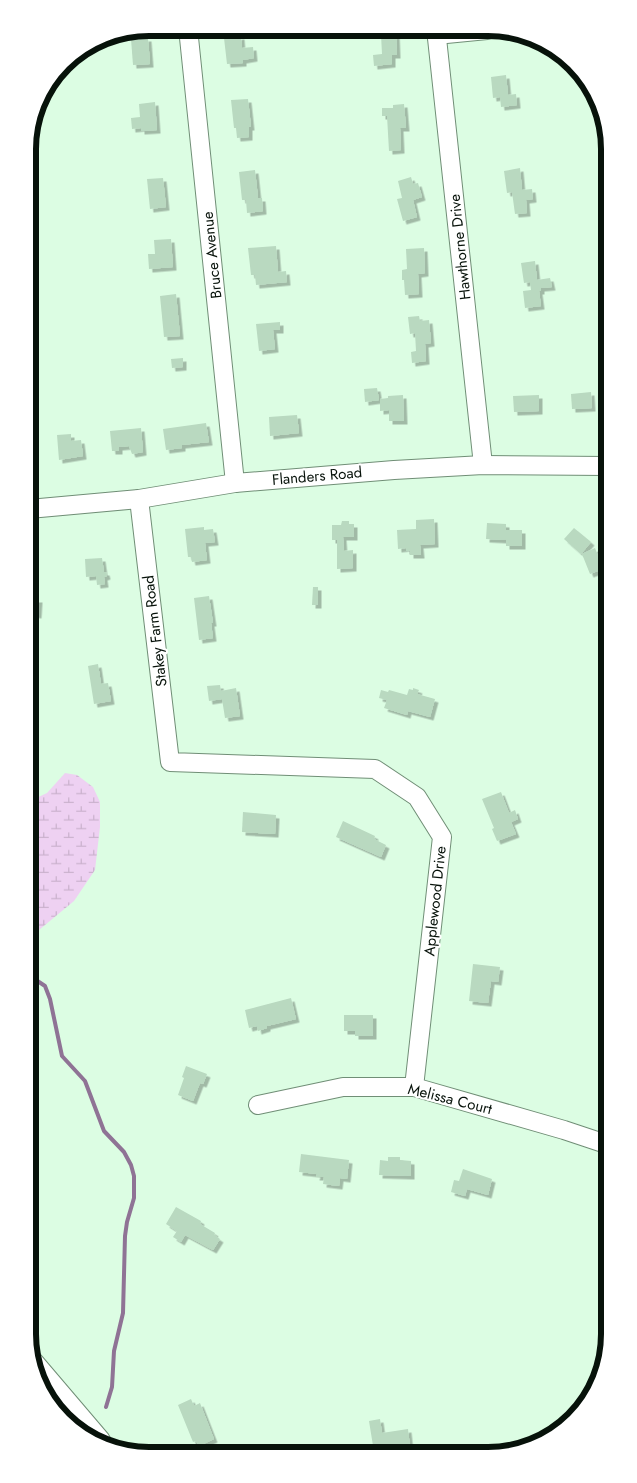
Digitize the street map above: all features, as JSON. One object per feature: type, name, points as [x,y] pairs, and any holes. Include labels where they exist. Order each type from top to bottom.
[{"type":"street","name":"Bruce Avenue","points":[[189,36],[236,483]]},
{"type":"street","name":"Hawthorne Drive","points":[[436,36],[483,465]]},
{"type":"street","name":"Flanders Road","points":[[36,507],[139,499],[236,483],[394,470],[483,465],[601,466]]},
{"type":"street","name":"Stakey Farm Road","points":[[139,499],[170,762]]},
{"type":"street","name":"Applewood Drive","points":[[170,762],[375,769],[417,797],[442,837],[414,1087]]},
{"type":"street","name":"Melissa Court","points":[[258,1105],[343,1087],[414,1087],[601,1142]]},
{"type":"street","points":[[43,1372],[95,1433]]},
{"type":"green space","points":[[65,773],[77,775],[93,787],[100,802],[100,827],[95,870],[74,901],[36,934],[36,798],[47,793]]},
{"type":"building","points":[[241,36],[242,48],[253,47],[254,58],[243,60],[243,63],[227,64],[224,38]]},
{"type":"building","points":[[381,36],[396,36],[397,55],[392,55],[392,64],[374,66],[373,55],[382,54]]},
{"type":"building","points":[[148,38],[150,64],[133,65],[131,39]]},
{"type":"building","points":[[506,75],[508,95],[516,94],[517,105],[501,107],[500,97],[493,98],[491,77]]},
{"type":"building","points":[[248,99],[251,127],[249,127],[249,137],[237,138],[231,100]]},
{"type":"building","points":[[155,102],[157,130],[141,131],[141,128],[132,129],[131,118],[140,117],[139,104]]},
{"type":"building","points":[[404,104],[406,128],[400,128],[401,150],[389,151],[387,116],[382,116],[382,108],[393,108],[393,105]]},
{"type":"building","points":[[520,168],[522,190],[532,189],[533,199],[526,200],[527,213],[515,214],[512,192],[507,193],[504,171]]},
{"type":"building","points":[[255,170],[258,198],[262,198],[263,211],[247,213],[246,200],[242,200],[239,172]]},
{"type":"building","points":[[411,177],[413,184],[418,183],[422,197],[413,200],[417,217],[403,221],[397,199],[402,198],[398,181]]},
{"type":"building","points":[[163,178],[166,207],[150,209],[147,179]]},
{"type":"building","points":[[171,239],[173,267],[149,269],[148,254],[155,254],[154,240]]},
{"type":"building","points":[[276,246],[278,272],[286,271],[287,282],[256,285],[255,275],[251,275],[248,248]]},
{"type":"building","points":[[424,248],[425,273],[418,274],[419,294],[405,295],[402,270],[407,269],[406,249]]},
{"type":"building","points":[[535,261],[537,280],[550,278],[552,287],[541,288],[541,291],[539,291],[541,306],[525,308],[523,291],[531,290],[530,282],[524,283],[521,263]]},
{"type":"building","points":[[176,294],[180,336],[164,337],[160,296]]},
{"type":"building","points":[[419,316],[420,321],[429,320],[431,343],[425,344],[426,361],[412,363],[411,352],[416,351],[415,333],[410,334],[408,317]]},
{"type":"building","points":[[280,322],[280,330],[273,330],[275,349],[259,351],[256,324]]},
{"type":"building","points":[[183,358],[183,367],[172,368],[171,359]]},
{"type":"building","points":[[377,388],[379,400],[365,402],[364,389]]},
{"type":"building","points":[[591,392],[592,408],[572,409],[571,394]]},
{"type":"building","points":[[403,395],[404,421],[389,421],[389,410],[380,411],[380,399],[388,398],[388,396]]},
{"type":"building","points":[[539,395],[539,411],[514,412],[513,396]]},
{"type":"building","points":[[297,415],[299,433],[270,436],[269,417]]},
{"type":"building","points":[[206,423],[209,442],[182,445],[182,448],[166,450],[163,429]]},
{"type":"building","points":[[141,428],[143,452],[132,454],[129,446],[119,447],[119,451],[112,451],[110,431]]},
{"type":"building","points":[[71,434],[71,441],[81,440],[83,456],[59,460],[57,435]]},
{"type":"building","points":[[434,519],[435,544],[420,545],[421,555],[410,555],[410,551],[406,551],[406,548],[398,549],[397,530],[416,529],[416,520]]},
{"type":"building","points":[[342,521],[349,521],[349,524],[354,524],[354,537],[343,537],[344,551],[353,550],[353,568],[337,569],[337,540],[332,540],[332,525],[341,525]]},
{"type":"building","points":[[487,523],[506,524],[506,530],[522,530],[522,546],[506,546],[506,540],[486,539]]},
{"type":"building","points":[[204,527],[204,530],[213,529],[215,542],[205,543],[207,560],[192,562],[191,557],[188,557],[185,529]]},
{"type":"building","points":[[574,528],[591,542],[581,554],[564,539]]},
{"type":"building","points":[[595,548],[601,564],[601,570],[590,574],[582,554]]},
{"type":"building","points":[[102,558],[104,572],[106,572],[107,576],[104,577],[105,584],[97,585],[96,576],[86,577],[85,559]]},
{"type":"building","points":[[313,587],[318,587],[318,605],[312,605]]},
{"type":"building","points":[[209,596],[213,638],[199,640],[194,598]]},
{"type":"building","points":[[36,599],[39,599],[38,615],[36,615]]},
{"type":"building","points":[[98,664],[101,684],[108,683],[111,701],[94,704],[88,666]]},
{"type":"building","points":[[220,685],[221,691],[236,688],[240,716],[225,718],[222,699],[209,701],[207,686]]},
{"type":"building","points":[[413,688],[419,690],[417,694],[435,699],[430,717],[408,711],[407,715],[384,708],[387,700],[379,698],[381,690],[388,692],[389,690],[407,695],[409,689],[413,690]]},
{"type":"building","points":[[501,792],[509,813],[515,810],[518,819],[511,822],[516,834],[497,841],[492,829],[494,828],[482,799]]},
{"type":"building","points":[[243,812],[276,815],[275,834],[242,832]]},
{"type":"building","points":[[343,821],[375,836],[374,839],[386,845],[381,857],[336,837]]},
{"type":"building","points":[[473,964],[500,967],[498,982],[491,981],[488,1003],[469,1001]]},
{"type":"building","points":[[291,998],[296,1019],[267,1026],[267,1028],[258,1031],[257,1026],[249,1028],[245,1010]]},
{"type":"building","points":[[344,1015],[373,1015],[373,1036],[355,1036],[355,1031],[344,1031]]},
{"type":"building","points":[[186,1066],[207,1074],[203,1084],[200,1083],[193,1101],[178,1095]]},
{"type":"building","points":[[301,1154],[349,1160],[347,1179],[340,1178],[339,1186],[323,1184],[324,1177],[316,1177],[317,1174],[299,1172]]},
{"type":"building","points":[[388,1157],[400,1157],[400,1160],[411,1161],[411,1176],[379,1175],[380,1160],[388,1161]]},
{"type":"building","points":[[463,1169],[492,1179],[488,1195],[467,1189],[465,1196],[451,1192],[454,1180],[459,1181]]},
{"type":"building","points":[[176,1207],[201,1221],[200,1224],[215,1233],[214,1235],[220,1239],[213,1250],[185,1235],[181,1242],[173,1237],[177,1231],[166,1224]]},
{"type":"building","points":[[191,1399],[194,1406],[200,1403],[214,1439],[199,1446],[196,1441],[193,1442],[178,1405]]},
{"type":"building","points":[[380,1419],[382,1433],[408,1429],[410,1447],[373,1447],[369,1421]]},
{"type":"waterway","points":[[36,980],[45,986],[50,999],[62,1056],[85,1081],[104,1131],[124,1152],[134,1176],[134,1198],[125,1236],[123,1313],[114,1351],[112,1387],[106,1407]]}]
